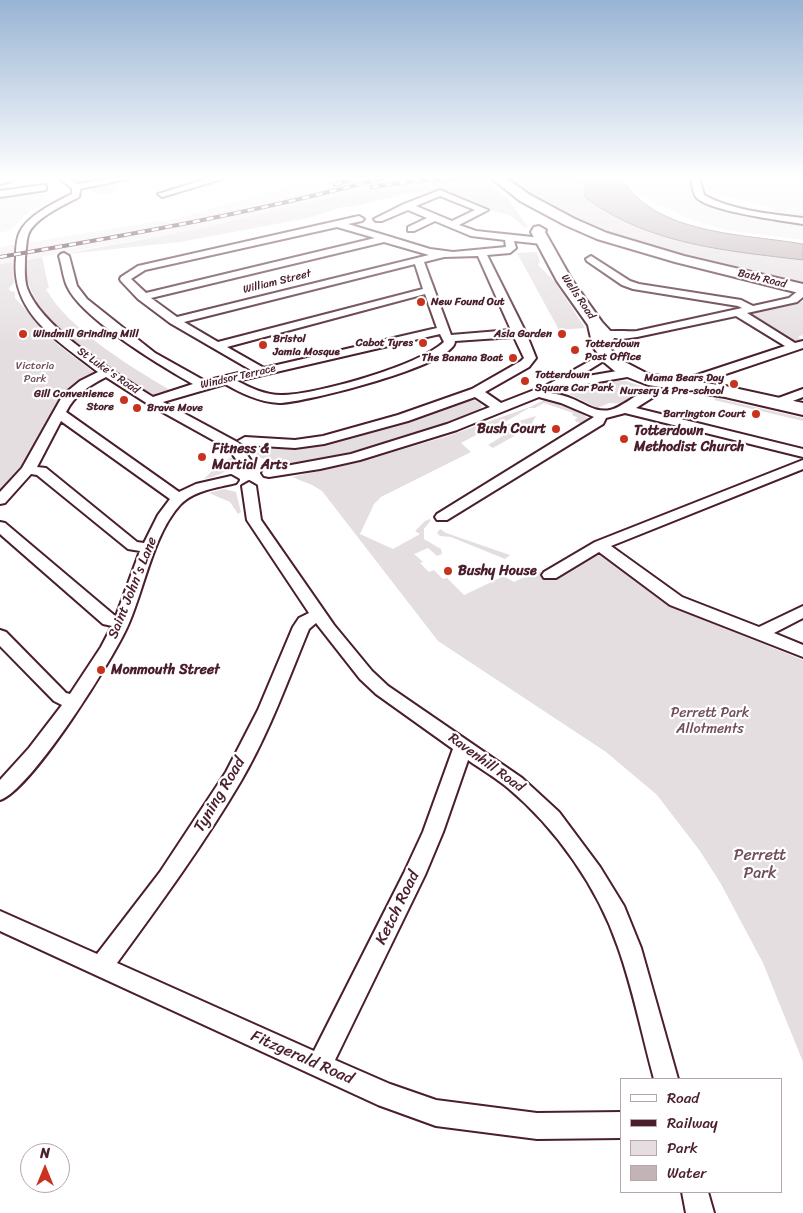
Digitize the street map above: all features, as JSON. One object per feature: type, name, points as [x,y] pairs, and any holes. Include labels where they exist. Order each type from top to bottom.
[{"type":"highway","name":"Wells Road","points":[[543,235],[565,281],[601,329],[596,331],[612,353],[631,369],[653,382],[677,384],[803,409]]},
{"type":"highway","points":[[579,235],[593,237]]},
{"type":"highway","name":"Bath Road","points":[[587,235],[712,272],[803,292]]},
{"type":"highway","name":"Bath Road","points":[[599,235],[680,259],[803,292]]},
{"type":"street","points":[[22,241],[23,235]]},
{"type":"street","points":[[263,372],[174,321],[142,297],[125,279],[142,268],[291,235]]},
{"type":"street","points":[[371,235],[444,254],[510,250],[509,238]]},
{"type":"street","points":[[479,235],[524,238],[528,235]]},
{"type":"street","points":[[142,297],[384,239]]},
{"type":"street","name":"St Luke's Road","points":[[22,241],[19,274],[22,288],[28,301],[44,322],[67,343],[106,373],[152,401],[234,446],[247,465]]},
{"type":"street","points":[[245,440],[295,444],[324,440],[403,418],[476,392],[529,361],[530,355],[481,253]]},
{"type":"street","name":"William Street","points":[[174,321],[444,254]]},
{"type":"street","points":[[64,256],[72,286],[83,301],[151,355],[203,385]]},
{"type":"street","points":[[591,260],[637,287],[741,303],[751,309]]},
{"type":"street","points":[[227,380],[256,394],[270,398],[288,399],[303,397],[390,373],[448,347],[450,343],[445,334],[420,261]]},
{"type":"street","points":[[217,346],[430,290]]},
{"type":"street","points":[[601,329],[622,336],[636,334],[793,300],[803,292]]},
{"type":"street","points":[[738,312],[798,345]]},
{"type":"street","name":"Windsor Terrace","points":[[152,401],[203,385],[445,334],[463,336],[520,333]]},
{"type":"street","points":[[698,379],[798,345]]},
{"type":"street","points":[[270,473],[355,457],[443,430],[538,394],[612,353]]},
{"type":"street","points":[[553,387],[596,377],[606,377],[631,369]]},
{"type":"street","points":[[0,500],[28,470],[68,398],[90,380],[106,373]]},
{"type":"street","points":[[553,387],[564,399]]},
{"type":"street","points":[[476,392],[501,409]]},
{"type":"street","points":[[538,394],[564,399],[594,413],[602,414],[623,409],[651,393]]},
{"type":"street","points":[[777,403],[803,393]]},
{"type":"street","points":[[623,409],[803,453]]},
{"type":"street","points":[[59,413],[179,498]]},
{"type":"street","points":[[442,517],[598,421],[602,414]]},
{"type":"street","points":[[550,575],[600,545],[803,464]]},
{"type":"street","points":[[247,465],[262,466],[270,473],[266,481],[249,486],[240,485],[230,480],[232,471],[247,465]]},
{"type":"street","points":[[28,470],[41,471],[134,546],[149,548]]},
{"type":"street","name":"Saint John's Lane","points":[[2,787],[42,747],[105,654],[121,622],[158,528],[179,498],[202,487],[230,480]]},
{"type":"street","name":"Ravenhill Road","points":[[249,486],[254,520],[318,616],[366,676],[382,690],[514,783],[552,818],[593,873],[616,914],[630,948],[666,1078]]},
{"type":"street","points":[[0,526],[109,620],[121,622]]},
{"type":"street","points":[[600,545],[676,601],[803,651]]},
{"type":"street","points":[[760,634],[803,611]]},
{"type":"street","name":"Tyning Road","points":[[102,966],[183,855],[234,776],[278,683],[301,627],[305,622],[318,616]]},
{"type":"street","points":[[0,636],[60,696],[74,702]]},
{"type":"street","name":"Ketch Road","points":[[320,1064],[414,875],[433,832],[461,752],[466,748]]},
{"type":"street","name":"Fitzgerald Road","points":[[0,921],[268,1043],[320,1064],[387,1096],[436,1113],[537,1126],[620,1125]]},
{"type":"street","points":[[695,1193],[700,1213]]},
{"type":"shaded area","points":[[76,235],[167,235],[0,264],[0,247]]},
{"type":"shaded area","points":[[762,235],[803,235],[803,240]]},
{"type":"green space","points":[[168,235],[219,235],[180,242],[58,255]]},
{"type":"green space","points":[[609,235],[723,235],[803,256],[803,284],[720,265]]},
{"type":"green space","points":[[537,252],[540,261],[538,265],[555,282],[585,328],[559,330],[517,253]]},
{"type":"green space","points":[[42,257],[49,288],[46,289],[69,318],[102,346],[170,390],[158,395],[151,395],[91,356],[52,322],[37,302],[28,282],[26,260]]},
{"type":"green space","name":"Victoria Park","points":[[12,262],[14,283],[9,288],[10,291],[15,292],[15,298],[58,345],[95,373],[75,385],[60,399],[13,480],[0,492],[0,264]]},
{"type":"green space","points":[[803,301],[803,335],[798,337],[802,340],[791,340],[752,316],[753,313]]},
{"type":"green space","points":[[609,380],[626,381],[650,389],[626,404],[609,403],[598,408],[569,394],[578,388]]},
{"type":"green space","points":[[716,398],[803,418],[803,421],[714,400]]},
{"type":"green space","name":"Perrett Park Allotments","points":[[554,399],[583,413],[588,419],[581,424],[574,420],[578,418],[572,415],[573,413],[544,403],[535,408],[529,408],[505,422],[502,421],[461,443],[471,452],[381,497],[374,504],[360,534],[393,549],[420,534],[415,531],[425,521],[430,519],[424,529],[424,539],[441,549],[442,554],[437,556],[428,548],[414,554],[423,562],[420,563],[429,572],[434,570],[443,579],[447,578],[464,595],[504,576],[514,582],[537,571],[557,577],[600,554],[674,608],[803,660],[803,1062],[763,963],[721,884],[700,851],[657,795],[606,752],[438,641],[322,491],[292,477],[359,462],[448,436],[530,407],[544,400]]},
{"type":"green space","points":[[474,400],[481,404],[482,407],[474,413],[382,445],[310,462],[286,465],[286,463],[274,462],[253,453],[243,445],[258,446],[257,450],[267,451],[268,447],[306,447],[329,442],[463,401]]},
{"type":"green space","points":[[536,416],[529,428],[517,429],[516,435],[493,448],[488,445],[504,435],[501,433],[491,435],[505,425]]},
{"type":"green space","points":[[234,457],[227,470],[219,475],[204,479],[223,460]]},
{"type":"green space","points":[[224,489],[236,492],[241,512],[238,514],[230,502],[209,493]]},
{"type":"green space","points":[[440,529],[446,533],[510,555],[505,559],[451,537],[440,536],[437,533]]},
{"type":"water","points":[[660,235],[733,235],[803,244],[803,260],[719,249],[691,244]]},
{"type":"railway","points":[[0,257],[125,235]]},
{"type":"place","name":"New Found Out","points":[[421,302]]},
{"type":"place","name":"Windmill Grinding Mill","points":[[23,334]]},
{"type":"place","name":"Asia Garden","points":[[562,334]]},
{"type":"place","name":"Cabot Tyres","points":[[423,343]]},
{"type":"place","name":"Bristol Jamia Mosque","points":[[263,345]]},
{"type":"place","name":"Totterdown Post Office","points":[[575,350]]},
{"type":"place","name":"The Banana Boat","points":[[513,358]]},
{"type":"place","name":"Totterdown Square Car Park","points":[[525,381]]},
{"type":"place","name":"Mama Bears Day Nursery & Pre-school","points":[[734,384]]},
{"type":"place","name":"Gill Convenience Store","points":[[124,400]]},
{"type":"place","name":"Brave Move","points":[[137,408]]},
{"type":"place","name":"Barrington Court","points":[[756,414]]},
{"type":"place","name":"Bush Court","points":[[556,429]]},
{"type":"place","name":"Totterdown Methodist Church","points":[[624,439]]},
{"type":"place","name":"Fitness & Martial Arts","points":[[202,457]]},
{"type":"place","name":"Bushy House","points":[[448,571]]},
{"type":"place","name":"Monmouth Street","points":[[101,670]]},
{"type":"park label","name":"Perrett Park","points":[[760,865]]}]
